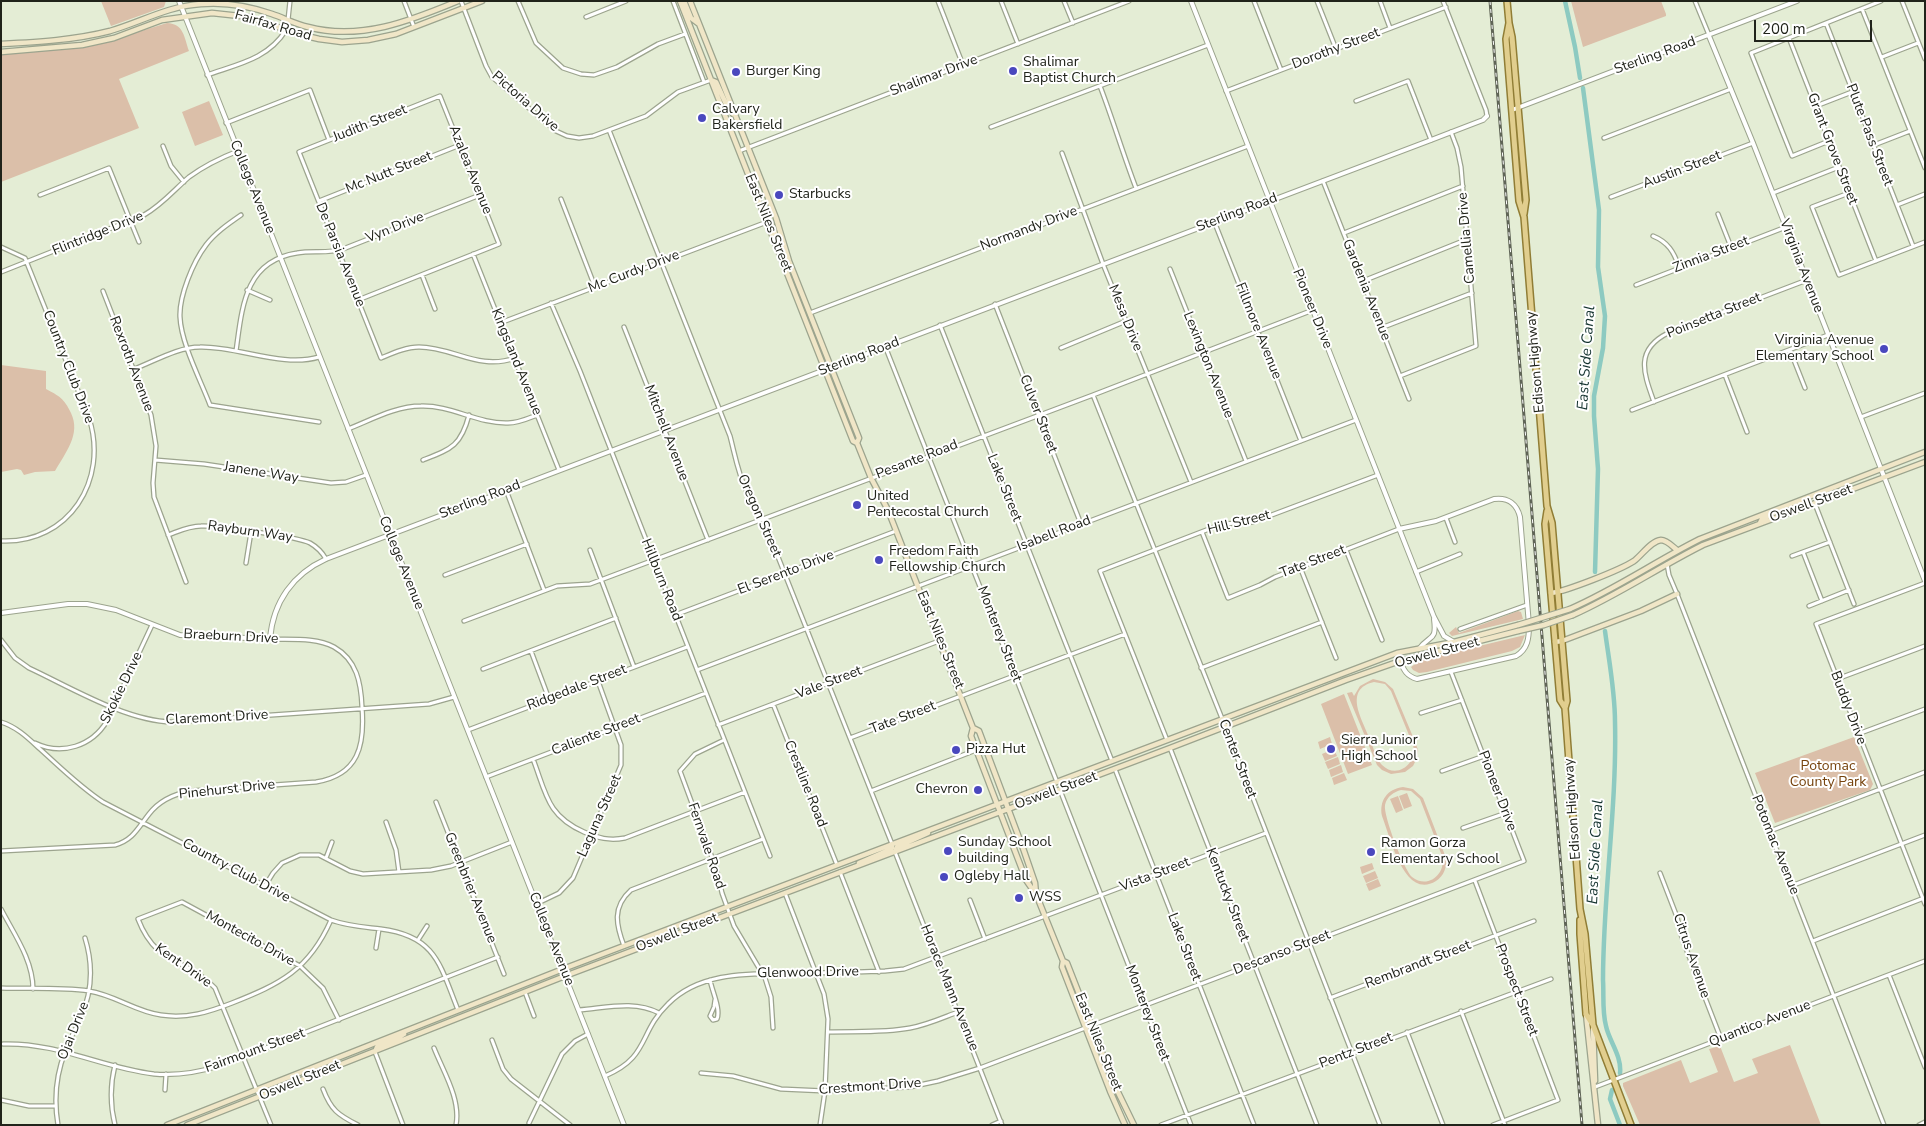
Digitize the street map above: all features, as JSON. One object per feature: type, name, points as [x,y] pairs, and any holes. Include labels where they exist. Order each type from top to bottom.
[{"type":"main road","name":"Fairfax Road","points":[[1,44],[62,40],[93,35],[181,7],[212,4],[235,5],[261,10],[288,21],[320,30],[347,32],[378,29],[411,20],[460,1]]},
{"type":"main road","name":"Fairfax Road","points":[[1,52],[82,45],[114,38],[162,20],[212,13],[235,14],[319,39],[354,41],[382,38],[482,1]]},
{"type":"main road","name":"East Niles Street","points":[[680,1],[852,441],[857,443]]},
{"type":"main road","points":[[684,1],[691,18],[699,24]]},
{"type":"main road","name":"East Niles Street","points":[[690,1],[776,218],[788,257],[859,438],[857,443],[896,531],[962,696],[974,728],[972,736],[1026,880],[1036,894],[1045,916],[1062,961],[1062,967],[1125,1125]]},
{"type":"main road","name":"Edison Highway","points":[[1507,1],[1508,24],[1506,39],[1520,201],[1524,217],[1548,506],[1552,523],[1558,592],[1567,700],[1565,708],[1586,1014],[1598,1125]]},
{"type":"main road","name":"Edison Highway","points":[[1508,24],[1512,37],[1526,200],[1524,217]]},
{"type":"main road","points":[[711,80],[716,82],[726,106],[737,119]]},
{"type":"main road","points":[[767,222],[771,223],[782,250],[788,257]]},
{"type":"main road","points":[[790,281],[802,306],[806,312],[810,313]]},
{"type":"main road","name":"Oswell Street","points":[[167,1125],[563,969],[1397,653],[1454,642],[1570,609],[1603,594],[1677,550],[1708,536],[1925,452]]},
{"type":"main road","name":"Oswell Street","points":[[187,1125],[565,976],[1400,661],[1544,625],[1573,615],[1606,600],[1703,545],[1925,462]]},
{"type":"main road","points":[[1760,524],[1762,519],[1793,502]]},
{"type":"main road","name":"Edison Highway","points":[[1548,506],[1545,524],[1550,592],[1560,700],[1565,708]]},
{"type":"main road","points":[[1550,592],[1558,592],[1625,566],[1660,540],[1665,541],[1677,550]]},
{"type":"main road","points":[[1555,642],[1641,611],[1677,594]]},
{"type":"main road","name":"East Niles Street","points":[[974,728],[979,731],[1034,878],[1036,894]]},
{"type":"main road","points":[[895,852],[897,847],[922,837],[934,829]]},
{"type":"main road","points":[[854,867],[862,861],[889,850],[892,848],[892,844]]},
{"type":"main road","name":"Edison Highway","points":[[1580,909],[1585,934],[1593,1025],[1596,1072],[1595,1088]]},
{"type":"main road","name":"East Niles Street","points":[[1062,961],[1067,963],[1121,1099],[1134,1125]]},
{"type":"main road","points":[[419,1034],[457,1015],[458,1010]]},
{"type":"main road","points":[[1586,1014],[1593,1025],[1631,1125]]},
{"type":"main road","points":[[375,1052],[377,1047],[398,1038],[409,1030]]},
{"type":"street","name":"College Avenue","points":[[178,1],[624,1125]]},
{"type":"street","points":[[288,21],[290,1]]},
{"type":"street","points":[[404,1],[414,27]]},
{"type":"street","name":"Pictoria Drive","points":[[460,1],[492,77],[551,128],[567,136],[579,138],[593,136],[646,116],[672,95],[711,80]]},
{"type":"street","points":[[518,1],[533,39],[541,49],[564,68],[581,74],[600,73],[617,67],[658,44],[685,34]]},
{"type":"street","points":[[586,17],[626,1]]},
{"type":"street","points":[[672,1],[704,82]]},
{"type":"street","points":[[938,1],[963,65]]},
{"type":"street","points":[[1001,1],[1018,44]]},
{"type":"street","points":[[1064,1],[1073,23]]},
{"type":"street","name":"Shalimar Drive","points":[[739,151],[1129,1]]},
{"type":"street","name":"Pioneer Drive","points":[[1191,1],[1434,617],[1444,636],[1454,642]]},
{"type":"street","points":[[1254,1],[1281,70]]},
{"type":"street","points":[[1317,1],[1336,49]]},
{"type":"street","points":[[1380,1],[1390,28]]},
{"type":"street","points":[[1444,1],[1487,116]]},
{"type":"street","points":[[1695,1],[1709,36]]},
{"type":"street","name":"Sterling Road","points":[[1512,110],[1797,1]]},
{"type":"street","points":[[1829,141],[1792,156],[1751,53],[1881,1]]},
{"type":"street","points":[[1902,1],[1925,59]]},
{"type":"street","name":"Dorothy Street","points":[[1226,91],[1446,7]]},
{"type":"street","points":[[1862,9],[1925,168]]},
{"type":"street","name":"Plute Pass Street","points":[[1826,23],[1913,246]]},
{"type":"street","points":[[208,75],[268,51],[278,42],[286,30]]},
{"type":"street","name":"Virginia Avenue","points":[[1709,36],[1773,193],[1925,582]]},
{"type":"street","name":"Grant Grove Street","points":[[1789,38],[1876,261]]},
{"type":"street","points":[[1881,57],[1918,43]]},
{"type":"street","points":[[991,127],[1208,45]]},
{"type":"street","points":[[1356,101],[1408,81],[1431,140]]},
{"type":"street","points":[[1100,86],[1117,130],[1120,148],[1136,188]]},
{"type":"street","points":[[1604,138],[1731,89]]},
{"type":"street","points":[[226,123],[310,90],[329,140]]},
{"type":"street","points":[[1816,106],[1852,92]]},
{"type":"street","name":"Judith Street","points":[[299,152],[440,96]]},
{"type":"street","name":"Azalea Avenue","points":[[440,96],[499,244],[473,254]]},
{"type":"street","name":"Sterling Road","points":[[270,639],[275,612],[287,589],[301,574],[326,559],[1431,140],[1483,120],[1487,116]]},
{"type":"street","name":"Oregon Street","points":[[609,130],[720,409],[747,492],[763,519],[892,844]]},
{"type":"street","points":[[1874,145],[1910,131]]},
{"type":"street","name":"Camellia Drive","points":[[1400,376],[1476,346],[1460,157],[1451,132]]},
{"type":"street","name":"Austin Street","points":[[1610,197],[1753,143]]},
{"type":"street","name":"Mc Nutt Street","points":[[319,201],[460,145]]},
{"type":"street","points":[[163,146],[171,166],[184,182]]},
{"type":"street","name":"Normandy Drive","points":[[810,313],[1248,146]]},
{"type":"street","name":"Flintridge Drive","points":[[1,272],[130,221],[160,206],[184,182],[209,164],[238,151]]},
{"type":"street","name":"De Parsia Avenue","points":[[299,152],[382,358],[408,348],[420,347],[487,363],[500,363],[514,358]]},
{"type":"street","name":"Mesa Drive","points":[[1062,153],[1103,264],[1191,482]]},
{"type":"street","points":[[1773,193],[1839,167]]},
{"type":"street","points":[[40,195],[109,168],[139,242]]},
{"type":"street","name":"Gardenia Avenue","points":[[1323,181],[1409,399]]},
{"type":"street","points":[[1344,233],[1463,186]]},
{"type":"street","points":[[1850,192],[1812,207],[1839,275],[1925,242]]},
{"type":"street","points":[[1897,204],[1925,194]]},
{"type":"street","name":"Vyn Drive","points":[[280,258],[299,252],[322,253],[338,251],[480,195]]},
{"type":"street","points":[[561,199],[595,287]]},
{"type":"street","points":[[1718,214],[1731,248]]},
{"type":"street","points":[[241,215],[222,228],[206,245],[193,268],[183,295],[180,317],[184,338],[210,405],[319,422]]},
{"type":"street","name":"Fillmore Avenue","points":[[1214,221],[1301,440]]},
{"type":"street","name":"Mc Curdy Drive","points":[[500,323],[767,222]]},
{"type":"street","name":"Zinnia Street","points":[[1636,285],[1786,227]]},
{"type":"street","points":[[1652,236],[1668,245],[1679,267]]},
{"type":"street","points":[[1363,281],[1468,239]]},
{"type":"street","points":[[1,247],[25,258],[27,263]]},
{"type":"street","points":[[358,300],[473,254]]},
{"type":"street","name":"Kingsland Avenue","points":[[473,254],[559,470]]},
{"type":"street","points":[[236,351],[243,302],[247,290],[260,272],[280,258]]},
{"type":"street","name":"Country Club Drive","points":[[1,542],[32,538],[49,530],[65,519],[78,504],[88,488],[95,455],[94,436],[89,418],[27,263]]},
{"type":"street","name":"Lexington Avenue","points":[[1170,269],[1246,461]]},
{"type":"street","points":[[422,275],[435,308]]},
{"type":"street","name":"Poinsetta Street","points":[[1654,402],[1643,367],[1647,353],[1658,340],[1668,333],[1807,280]]},
{"type":"street","points":[[247,290],[270,300]]},
{"type":"street","name":"Rexroth Avenue","points":[[103,291],[151,415],[155,439],[154,497],[186,582]]},
{"type":"street","points":[[1381,328],[1472,292]]},
{"type":"street","name":"Hillburn Road","points":[[551,303],[580,372],[770,856]]},
{"type":"street","name":"Culver Street","points":[[995,304],[1081,524]]},
{"type":"street","name":"Pesante Road","points":[[464,621],[562,584],[584,585],[601,580],[1313,310]]},
{"type":"street","points":[[1061,348],[1126,321]]},
{"type":"street","name":"Lake Street","points":[[940,325],[1112,761]]},
{"type":"street","name":"Mitchell Avenue","points":[[624,327],[708,540]]},
{"type":"street","points":[[1632,410],[1828,335]]},
{"type":"street","name":"Monterey Street","points":[[886,346],[1057,782]]},
{"type":"street","points":[[134,369],[188,348],[207,347],[297,360],[319,357]]},
{"type":"street","points":[[1790,350],[1804,388]]},
{"type":"street","points":[[1725,375],[1747,432]]},
{"type":"street","points":[[1861,417],[1925,393]]},
{"type":"street","name":"Center Street","points":[[1093,395],[1225,726],[1380,1125]]},
{"type":"street","points":[[348,430],[396,410],[413,406],[437,408],[508,424],[537,415]]},
{"type":"street","points":[[423,460],[455,445],[462,436],[469,415]]},
{"type":"street","name":"Isabell Road","points":[[697,670],[1356,420]]},
{"type":"street","name":"Janene Way","points":[[155,460],[204,464],[331,483],[346,482],[366,475]]},
{"type":"street","name":"Hill Street","points":[[1125,634],[1100,571],[1227,523],[1253,522],[1378,474]]},
{"type":"street","points":[[506,490],[544,590]]},
{"type":"street","points":[[1399,529],[1427,524],[1499,499],[1512,503],[1518,510],[1520,518],[1529,625],[1528,643],[1521,653],[1418,679],[1410,677],[1400,661]]},
{"type":"street","points":[[1815,504],[1854,604]]},
{"type":"street","points":[[1446,518],[1455,542]]},
{"type":"street","name":"Rayburn Way","points":[[168,535],[186,528],[202,526],[304,540],[315,546],[326,559]]},
{"type":"street","name":"Tate Street","points":[[1202,532],[1228,598],[1300,567],[1399,529]]},
{"type":"street","name":"El Serento Drive","points":[[675,615],[896,531]]},
{"type":"street","points":[[246,563],[251,532]]},
{"type":"street","points":[[1792,556],[1830,542]]},
{"type":"street","points":[[445,575],[527,544]]},
{"type":"street","points":[[590,550],[634,667]]},
{"type":"street","points":[[1346,550],[1382,640]]},
{"type":"street","points":[[1802,552],[1822,601]]},
{"type":"street","points":[[1416,572],[1460,554]]},
{"type":"street","name":"Potomac Avenue","points":[[1667,564],[1669,576],[1884,1125]]},
{"type":"street","points":[[1300,567],[1336,658]]},
{"type":"street","name":"Buddy Drive","points":[[1925,582],[1816,624],[1925,904]]},
{"type":"street","points":[[1808,606],[1849,590]]},
{"type":"street","name":"Braeburn Drive","points":[[1,613],[68,604],[87,604],[116,610],[171,632],[189,636],[320,642],[340,651],[350,662],[357,674],[361,688],[362,709]]},
{"type":"street","name":"Oswell Street","points":[[1460,629],[1528,605]]},
{"type":"street","points":[[1418,649],[1423,643],[1434,636],[1434,617]]},
{"type":"street","points":[[483,669],[616,618]]},
{"type":"street","points":[[1201,668],[1322,622]]},
{"type":"street","name":"Skokie Drive","points":[[27,738],[39,745],[53,748],[74,747],[88,741],[99,732],[114,708],[152,625]]},
{"type":"street","points":[[1125,634],[1167,740]]},
{"type":"street","name":"Tate Street","points":[[850,738],[1125,634]]},
{"type":"street","name":"Claremont Drive","points":[[1,640],[15,658],[30,668],[114,708],[142,719],[166,722],[434,704],[454,697]]},
{"type":"street","name":"Vale Street","points":[[718,725],[940,641]]},
{"type":"street","points":[[1837,679],[1925,646]]},
{"type":"street","name":"Ridgedale Street","points":[[468,730],[688,647]]},
{"type":"street","points":[[531,651],[549,699]]},
{"type":"street","name":"Pioneer Drive","points":[[1451,672],[1524,861],[1474,881]]},
{"type":"street","name":"Laguna Street","points":[[536,904],[559,893],[569,884],[592,836],[621,765],[621,745],[598,681]]},
{"type":"street","name":"Caliente Street","points":[[486,777],[706,693]]},
{"type":"street","points":[[1421,714],[1462,700]]},
{"type":"street","name":"Crestline Road","points":[[773,704],[837,865]]},
{"type":"street","name":"Pinehurst Drive","points":[[1,851],[115,845],[132,838],[149,814],[160,803],[182,792],[316,782],[336,776],[352,762],[360,749],[364,729],[362,709]]},
{"type":"street","points":[[1858,734],[1925,709]]},
{"type":"street","name":"Country Club Drive","points":[[1,722],[13,727],[27,738],[95,797],[265,886],[331,920],[348,925],[403,933],[418,940],[437,959],[458,1010]]},
{"type":"street","name":"Fernvale Road","points":[[724,740],[694,754],[680,771],[712,858],[727,907],[738,932],[763,974],[771,997],[774,1028]]},
{"type":"street","name":"Kentucky Street","points":[[1170,748],[1317,1125]]},
{"type":"street","points":[[871,791],[977,750]]},
{"type":"street","points":[[1442,771],[1484,756]]},
{"type":"street","points":[[533,759],[554,811],[564,822],[592,836],[606,839],[625,838],[745,792]]},
{"type":"street","name":"Lake Street","points":[[1115,769],[1254,1125]]},
{"type":"street","points":[[1770,831],[1925,772]]},
{"type":"street","name":"Monterey Street","points":[[1060,790],[1191,1125]]},
{"type":"street","name":"Greenbrier Avenue","points":[[436,802],[504,974]]},
{"type":"street","points":[[1463,828],[1506,813]]},
{"type":"street","points":[[386,822],[396,850],[399,872]]},
{"type":"street","name":"Vista Street","points":[[1045,916],[1266,833]]},
{"type":"street","points":[[1791,886],[1925,835]]},
{"type":"street","points":[[624,946],[617,929],[616,916],[620,904],[627,894],[639,886],[763,839]]},
{"type":"street","points":[[326,858],[332,842]]},
{"type":"street","points":[[265,886],[277,868],[287,860],[307,854],[326,858],[356,873],[399,872],[440,869],[512,842]]},
{"type":"street","name":"Horace Mann Avenue","points":[[895,852],[1002,1123]]},
{"type":"street","points":[[840,872],[879,972]]},
{"type":"street","name":"Citrus Avenue","points":[[1660,873],[1677,916],[1683,940],[1721,1039]]},
{"type":"street","name":"Prospect Street","points":[[1474,881],[1558,1100],[1505,1123]]},
{"type":"street","name":"Descanso Street","points":[[1091,1025],[1474,881]]},
{"type":"street","points":[[785,893],[826,1001],[828,1032],[825,1091],[820,1125]]},
{"type":"street","points":[[1813,941],[1924,899]]},
{"type":"street","points":[[970,900],[985,938]]},
{"type":"street","name":"Montecito Drive","points":[[138,919],[182,902],[300,966],[323,988],[339,1020]]},
{"type":"street","points":[[1,909],[30,964],[33,976],[33,989]]},
{"type":"street","name":"Glenwood Drive","points":[[605,1076],[623,1068],[635,1057],[659,1014],[669,1002],[684,991],[710,980],[728,976],[763,974],[879,972],[904,969],[1045,916]]},
{"type":"street","name":"Kent Drive","points":[[138,919],[145,935],[154,947],[167,957],[210,982],[219,994],[271,1125]]},
{"type":"street","points":[[1,988],[89,991],[115,998],[142,1011],[161,1015],[190,1016],[224,1006],[274,985],[300,966],[315,949],[331,920]]},
{"type":"street","name":"Rembrandt Street","points":[[1330,998],[1534,921]]},
{"type":"street","points":[[418,940],[427,926]]},
{"type":"street","points":[[376,948],[378,929]]},
{"type":"street","name":"Ojai Drive","points":[[58,1125],[56,1106],[58,1077],[65,1051],[81,1017],[89,991],[90,963],[85,938]]},
{"type":"street","name":"Fairmount Street","points":[[3,1044],[38,1045],[144,1072],[185,1074],[209,1070],[498,957]]},
{"type":"street","name":"Quantico Avenue","points":[[1595,1088],[1925,961]]},
{"type":"street","points":[[1889,975],[1925,1067]]},
{"type":"street","name":"Pentz Street","points":[[1161,1125],[1551,979]]},
{"type":"street","points":[[710,980],[718,1016],[717,1020],[713,1020],[710,1016],[714,1007],[714,1000]]},
{"type":"street","points":[[525,992],[534,1016]]},
{"type":"street","points":[[579,1010],[632,1005],[645,1007],[659,1014]]},
{"type":"street","points":[[828,1032],[910,1028],[958,1012]]},
{"type":"street","points":[[1461,1012],[1505,1123],[1493,1125]]},
{"type":"street","name":"Crestmont Drive","points":[[701,1074],[733,1076],[782,1089],[825,1091],[910,1087],[938,1082],[980,1068],[1091,1025]]},
{"type":"street","points":[[1406,1032],[1442,1125]]},
{"type":"street","points":[[529,1123],[562,1054],[575,1041],[588,1034]]},
{"type":"street","points":[[492,1040],[507,1074],[570,1125]]},
{"type":"street","points":[[434,1048],[456,1102],[456,1125]]},
{"type":"street","points":[[375,1052],[403,1125]]},
{"type":"street","points":[[115,1065],[111,1095],[115,1125]]},
{"type":"street","points":[[165,1090],[166,1074]]},
{"type":"street","points":[[323,1089],[335,1112],[358,1125]]},
{"type":"street","points":[[1,1100],[29,1106],[56,1106]]},
{"type":"street","points":[[1919,1125],[1925,1122]]},
{"type":"street","points":[[992,1125],[1002,1123]]},
{"type":"green space","points":[[101,1],[166,1],[164,7],[111,26]]},
{"type":"green space","points":[[1571,1],[1661,1],[1666,16],[1583,47]]},
{"type":"green space","points":[[167,23],[173,24],[180,29],[189,51],[119,79],[139,128],[1,182],[1,55],[96,45]]},
{"type":"green space","points":[[209,101],[223,135],[195,146],[182,112]]},
{"type":"green space","points":[[1,365],[46,371],[46,389],[61,398],[71,413],[74,421],[73,436],[68,450],[55,471],[35,472],[24,475],[21,470],[17,469],[1,472]]},
{"type":"green space","points":[[1518,611],[1521,612],[1523,619],[1452,636],[1449,633],[1456,627],[1459,633]]},
{"type":"green space","points":[[1525,635],[1520,647],[1512,651],[1427,672],[1419,673],[1411,667],[1421,660]]},
{"type":"green space","points":[[1373,679],[1385,682],[1393,689],[1418,750],[1413,766],[1405,772],[1391,774],[1382,770],[1377,765],[1347,693],[1352,692],[1354,696],[1360,686]],"holes":[[[1374,682],[1385,684],[1391,691],[1413,745],[1414,752],[1405,767],[1394,771],[1382,765],[1376,756],[1357,705],[1359,691],[1365,686]]]},
{"type":"green space","points":[[1344,694],[1372,765],[1348,774],[1321,704]]},
{"type":"green space","points":[[1330,737],[1332,744],[1320,749],[1318,742]]},
{"type":"green space","name":"Potomac County Park","points":[[1854,737],[1873,784],[1870,790],[1775,823],[1755,773]]},
{"type":"green space","points":[[1334,749],[1337,756],[1325,761],[1322,754]]},
{"type":"green space","points":[[1338,757],[1340,764],[1328,769],[1325,762]]},
{"type":"green space","points":[[1341,765],[1343,772],[1331,777],[1329,770]]},
{"type":"green space","points":[[1344,773],[1347,780],[1334,785],[1332,778]]},
{"type":"green space","points":[[1397,788],[1413,789],[1423,798],[1446,858],[1446,865],[1441,877],[1425,885],[1415,882],[1400,864],[1382,816],[1381,811],[1385,797]],"holes":[[[1401,790],[1411,791],[1420,799],[1442,856],[1442,868],[1439,874],[1430,881],[1418,881],[1408,872],[1395,842],[1385,811],[1387,799],[1391,795]]]},
{"type":"green space","points":[[1407,793],[1412,806],[1404,809],[1399,796]]},
{"type":"green space","points":[[1398,796],[1403,810],[1396,813],[1390,799]]},
{"type":"green space","points":[[1372,863],[1374,869],[1362,874],[1360,867]]},
{"type":"green space","points":[[1375,871],[1378,878],[1366,883],[1363,876]]},
{"type":"green space","points":[[1378,879],[1381,886],[1369,891],[1366,884]]},
{"type":"green space","points":[[1790,1045],[1821,1125],[1640,1125],[1623,1086],[1623,1083],[1681,1060],[1690,1083],[1718,1072],[1709,1049],[1720,1046],[1734,1082],[1758,1073],[1752,1059]]},
{"type":"waterway","name":"East Side Canal","points":[[1565,1],[1580,78]]},
{"type":"waterway","name":"East Side Canal","points":[[1583,88],[1599,210],[1598,267],[1605,316],[1603,348],[1594,396],[1598,469],[1595,572]]},
{"type":"waterway","name":"East Side Canal","points":[[1605,631],[1614,699],[1615,754],[1603,980],[1605,1020],[1619,1061],[1620,1073]]},
{"type":"waterway","name":"East Side Canal","points":[[1612,1090],[1610,1099],[1620,1125]]},
{"type":"railway","points":[[1490,1],[1582,1125]]},
{"type":"place","name":"Shalimar Baptist Church","points":[[1013,71]]},
{"type":"place","name":"Burger King","points":[[736,72]]},
{"type":"place","name":"Calvary Bakersfield","points":[[702,118]]},
{"type":"place","name":"Starbucks","points":[[779,195]]},
{"type":"place","name":"Virginia Avenue Elementary School","points":[[1884,349]]},
{"type":"place","name":"United Pentecostal Church","points":[[857,505]]},
{"type":"place","name":"Freedom Faith Fellowship Church","points":[[879,560]]},
{"type":"place","name":"Sierra Junior High School","points":[[1331,749]]},
{"type":"place","name":"Pizza Hut","points":[[956,750]]},
{"type":"place","name":"Chevron","points":[[978,790]]},
{"type":"place","name":"Sunday School building","points":[[948,851]]},
{"type":"place","name":"Ramon Gorza Elementary School","points":[[1371,852]]},
{"type":"place","name":"Ogleby Hall","points":[[944,877]]},
{"type":"place","name":"WSS","points":[[1019,898]]}]
